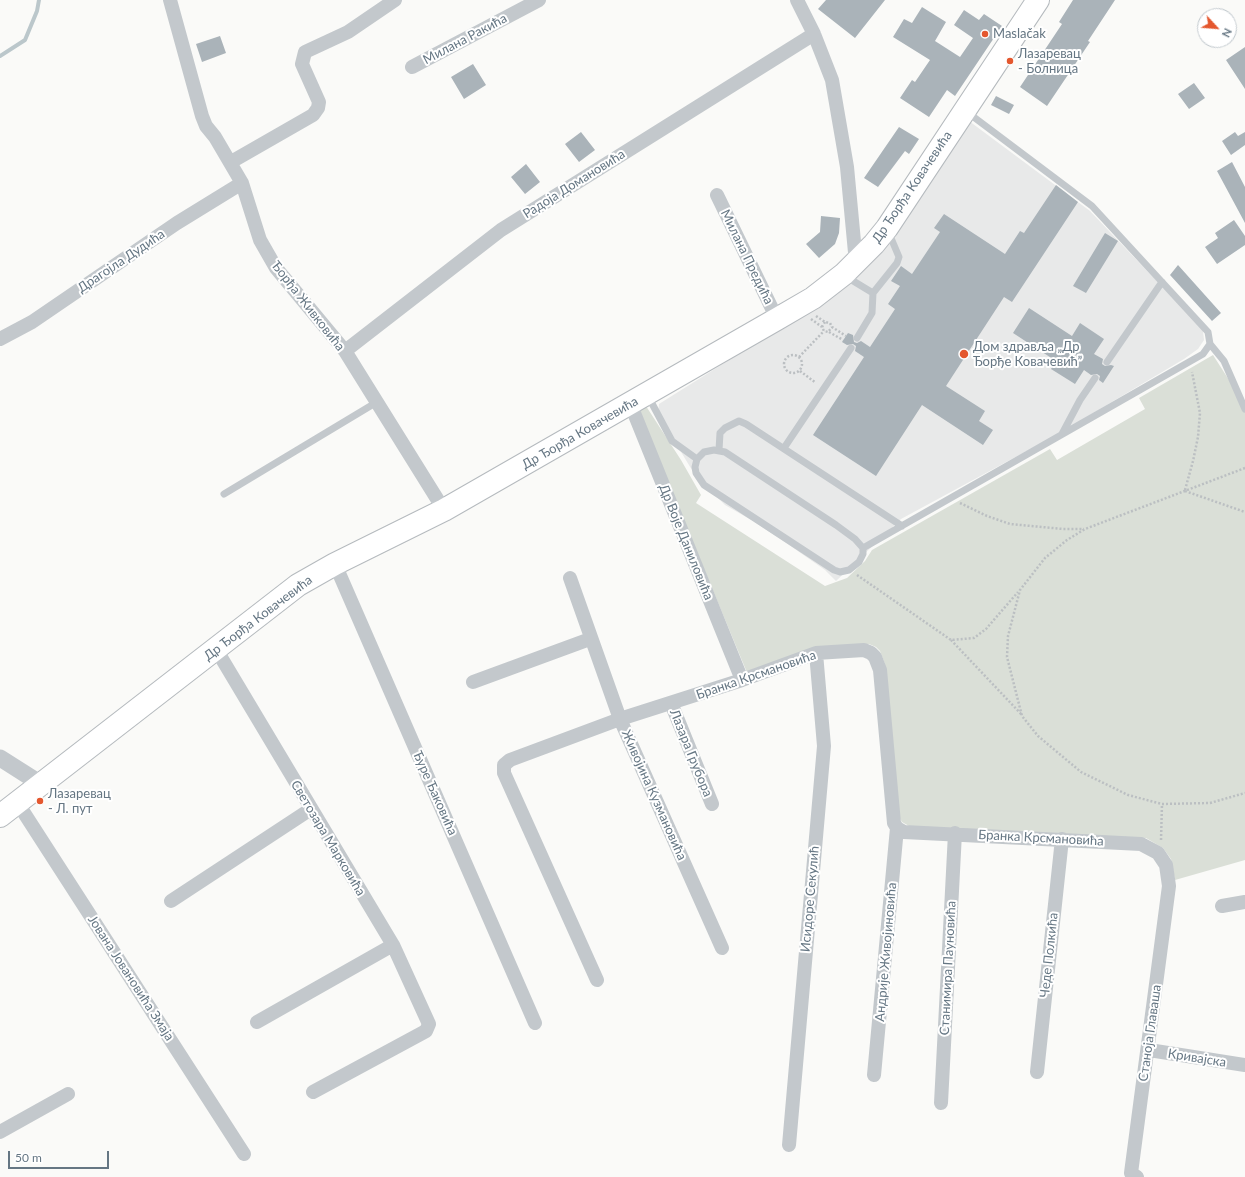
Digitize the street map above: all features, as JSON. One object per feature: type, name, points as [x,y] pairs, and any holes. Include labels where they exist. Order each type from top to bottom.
[{"type":"main road","name":"Др Ђорђа Ковачевића","points":[[0,816],[298,585],[335,564],[444,510],[638,399],[813,298],[850,269],[887,228],[1038,0]]},
{"type":"street","name":"Ђорђа Живковића","points":[[170,0],[202,116],[206,126],[231,162],[242,183],[260,240],[276,268],[344,351],[444,510]]},
{"type":"street","points":[[231,162],[313,115],[318,108],[319,102],[302,64],[305,52],[348,32],[395,0]]},
{"type":"street","name":"Милана Ракића","points":[[412,67],[539,0]]},
{"type":"street","points":[[796,0],[814,34],[832,80],[847,167],[850,269]]},
{"type":"street","name":"Радоја Домановића","points":[[344,351],[501,230],[814,34]]},
{"type":"street","name":"Драгојла Дудића","points":[[0,339],[32,322],[177,223],[242,183]]},
{"type":"street","name":"Милана Предића","points":[[717,195],[777,319]]},
{"type":"street","name":"Др Воје Даниловића","points":[[638,399],[742,680]]},
{"type":"street","name":"Ђуре Ђаковића","points":[[335,564],[535,1023]]},
{"type":"street","name":"Живојина Кузмановића","points":[[570,578],[590,639],[620,719],[722,948]]},
{"type":"street","points":[[473,682],[590,639]]},
{"type":"street","name":"Светозара Марковића","points":[[216,650],[393,945],[429,1024],[426,1031],[312,1092]]},
{"type":"street","name":"Бранка Крсмановића","points":[[597,980],[504,773],[504,765],[510,760],[620,719],[742,680],[816,653],[864,650],[870,652],[875,657],[880,670],[894,823],[897,828],[904,832],[955,833],[1141,844],[1158,853],[1161,858]]},
{"type":"street","name":"Исидоре Секулић","points":[[789,1145],[824,746],[816,653]]},
{"type":"street","name":"Лазара Грубора","points":[[671,703],[712,804]]},
{"type":"street","points":[[0,758],[41,784]]},
{"type":"street","name":"Јована Јовановића Змаја","points":[[17,802],[244,1154]]},
{"type":"street","points":[[171,901],[311,809]]},
{"type":"street","name":"Андрије Живојиновића","points":[[874,1075],[897,828]]},
{"type":"street","name":"Станимира Пауновића","points":[[941,1103],[955,833]]},
{"type":"street","name":"Чеде Полкића","points":[[1037,1072],[1062,839]]},
{"type":"street","name":"Станоја Главаша","points":[[1137,1177],[1131,1173],[1149,1050],[1169,886],[1166,865],[1161,858]]},
{"type":"street","points":[[1222,906],[1245,902]]},
{"type":"street","points":[[257,1022],[393,945]]},
{"type":"street","name":"Кривајска","points":[[1149,1050],[1245,1065]]},
{"type":"street","points":[[0,1132],[68,1094]]},
{"type":"lane","points":[[964,110],[1092,206],[1208,332],[1210,344],[1224,361],[1245,409]]},
{"type":"lane","points":[[857,338],[872,313],[873,293],[897,263],[899,257],[887,228]]},
{"type":"lane","points":[[850,269],[873,293]]},
{"type":"lane","points":[[1107,362],[1162,282]]},
{"type":"lane","points":[[862,548],[1203,354],[1210,344]]},
{"type":"lane","points":[[784,448],[851,348]]},
{"type":"lane","points":[[1062,435],[1080,400],[1095,378]]},
{"type":"lane","points":[[638,399],[672,440],[697,459]]},
{"type":"lane","points":[[224,494],[377,402]]},
{"type":"lane","points":[[719,450],[720,433],[731,423],[739,421],[784,448],[902,526]]},
{"type":"lane","points":[[719,450],[856,539],[862,548],[863,554],[859,562],[849,570],[840,572],[834,570],[710,490],[704,485],[696,473],[695,467],[697,459],[704,452],[719,450]]},
{"type":"path","points":[[824,331],[822,327],[826,322],[830,323],[832,327],[846,336]]},
{"type":"path","points":[[828,332],[832,327]]},
{"type":"path","points":[[824,331],[843,340]]},
{"type":"path","points":[[799,357],[824,331]]},
{"type":"path","points":[[795,355],[799,357],[803,364],[800,371],[792,374],[788,372],[784,365],[787,357],[795,355]]},
{"type":"path","points":[[1185,491],[1196,449],[1200,413],[1190,361]]},
{"type":"path","points":[[800,371],[824,389]]},
{"type":"path","points":[[951,640],[974,638],[986,629],[1020,590],[1045,558],[1067,540],[1085,529],[1245,468]]},
{"type":"path","points":[[1185,491],[1245,512]]},
{"type":"path","points":[[949,499],[987,516],[1010,524],[1063,529],[1085,529]]},
{"type":"path","points":[[849,570],[951,640],[1022,716],[1038,736],[1080,772],[1128,795],[1162,804],[1210,803],[1245,794]]},
{"type":"path","points":[[1020,590],[1008,636],[1007,656],[1022,716]]},
{"type":"path","points":[[1161,858],[1162,804]]},
{"type":"shaded area","name":"Дом здравља „Др Ђорђе Ковачевић”","points":[[969,121],[1090,211],[1190,316],[1203,331],[1204,340],[1198,349],[1184,359],[1058,434],[901,519],[836,581],[825,570],[792,547],[753,521],[725,505],[695,475],[658,414],[659,404],[796,318]]},
{"type":"shaded area","points":[[1213,355],[1245,405],[1245,860],[1175,880],[1171,859],[1163,848],[1146,838],[909,826],[902,822],[899,817],[885,664],[880,651],[876,647],[869,644],[821,647],[748,675],[637,407],[644,403],[681,460],[701,495],[696,503],[825,586],[847,578],[865,561],[872,550],[1050,449],[1057,460],[1145,409],[1139,398]]},
{"type":"building","points":[[826,0],[885,0],[855,38],[818,9]]},
{"type":"building","points":[[1073,0],[1115,0],[1088,41],[1090,42],[1047,106],[1020,87],[1062,24],[1059,22]]},
{"type":"building","points":[[922,7],[946,22],[935,41],[960,57],[973,38],[954,25],[964,10],[979,20],[984,14],[1002,26],[955,96],[947,90],[929,117],[900,98],[912,80],[915,82],[930,60],[893,37],[904,19],[912,23]]},
{"type":"building","points":[[220,36],[226,53],[202,62],[196,44]]},
{"type":"building","points":[[1245,47],[1245,89],[1226,60]]},
{"type":"building","points":[[473,64],[486,85],[464,99],[451,77]]},
{"type":"building","points":[[1194,83],[1205,98],[1189,109],[1178,94]]},
{"type":"building","points":[[996,96],[1014,105],[1009,114],[991,105]]},
{"type":"building","points":[[899,127],[919,139],[909,154],[905,151],[878,187],[864,178]]},
{"type":"building","points":[[581,132],[595,150],[579,162],[565,144]]},
{"type":"building","points":[[1235,132],[1238,136],[1245,132],[1245,145],[1231,155],[1222,141]]},
{"type":"building","points":[[1232,162],[1245,187],[1245,223],[1217,171]]},
{"type":"building","points":[[526,164],[540,182],[525,194],[511,177]]},
{"type":"building","points":[[1056,185],[1078,202],[1012,302],[1004,297],[946,386],[985,411],[979,421],[993,430],[983,445],[922,405],[876,476],[813,435],[864,357],[855,351],[856,346],[853,344],[847,345],[842,342],[848,333],[853,335],[854,342],[857,343],[861,341],[870,347],[895,309],[888,304],[900,286],[891,281],[901,266],[912,274],[940,232],[934,228],[944,214],[1005,254],[1020,231],[1024,233]]},
{"type":"building","points":[[821,216],[840,218],[839,233],[835,244],[819,258],[806,244],[820,232]]},
{"type":"building","points":[[1234,220],[1245,236],[1245,245],[1217,264],[1205,247],[1218,238],[1215,233]]},
{"type":"building","points":[[1105,233],[1118,241],[1086,293],[1073,286]]},
{"type":"building","points":[[1178,265],[1221,313],[1212,321],[1170,275]]},
{"type":"building","points":[[1029,308],[1072,336],[1080,323],[1104,339],[1094,354],[1103,359],[1102,364],[1105,366],[1114,366],[1103,383],[1099,380],[1100,376],[1097,374],[1091,375],[1084,370],[1075,384],[1051,369],[1056,361],[1013,333]]},
{"type":"waterway","points":[[0,56],[25,40],[37,11],[39,0]]},
{"type":"place","name":"Maslačak","points":[[985,34]]},
{"type":"place","name":"Лазаревац - Болница","points":[[1010,61]]},
{"type":"place","name":"Дом здравља „Др Ђорђе Ковачевић”","points":[[964,354]]},
{"type":"place","name":"Лазаревац - Л. пут","points":[[40,801]]}]
